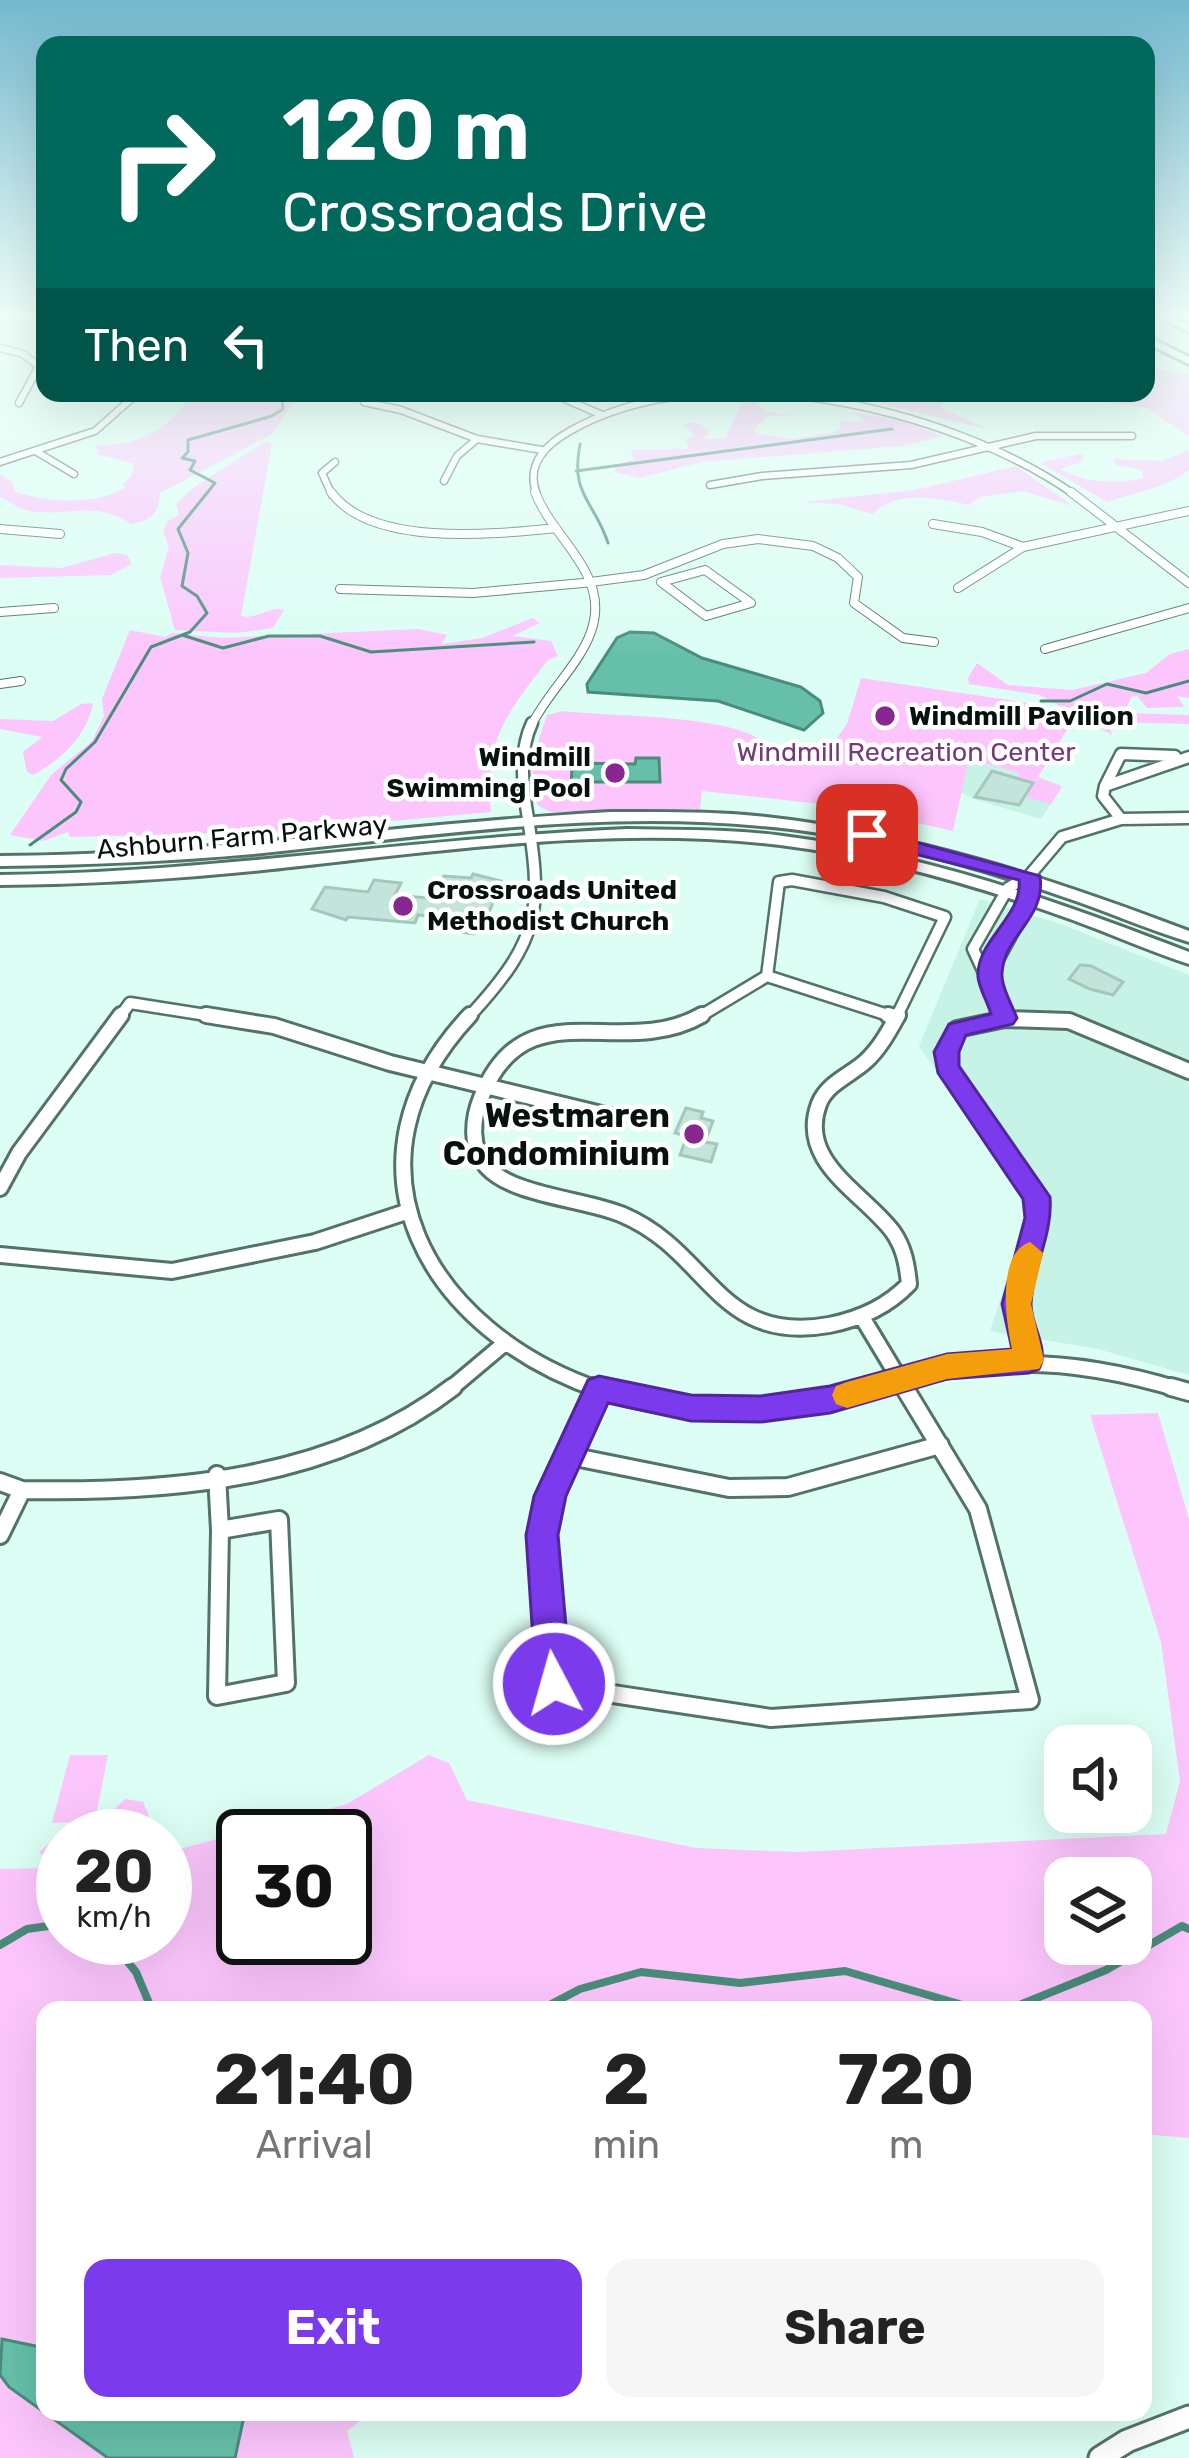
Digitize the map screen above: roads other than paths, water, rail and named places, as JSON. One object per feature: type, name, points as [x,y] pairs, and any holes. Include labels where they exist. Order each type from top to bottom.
[{"type":"main road","name":"Ashburn Farm Parkway","points":[[0,880],[102,877],[672,816],[784,824],[894,841],[1029,876],[1189,937]]},
{"type":"main road","name":"Ashburn Farm Parkway","points":[[0,861],[532,831],[754,838],[892,859],[1008,888],[1189,958]]},
{"type":"street","points":[[0,462],[99,427]]},
{"type":"street","points":[[444,427],[477,439],[542,450]]},
{"type":"street","points":[[576,427],[542,450],[533,465],[532,488],[592,582],[598,606],[594,630],[541,705],[525,742],[524,785],[539,873],[537,905],[517,962],[426,1071],[410,1106],[399,1155],[406,1212],[423,1253],[453,1298],[505,1343],[599,1389],[652,1402],[736,1410],[806,1404],[959,1365],[1029,1360],[1128,1374],[1189,1392]]},
{"type":"street","points":[[939,427],[992,446],[1045,475],[1189,583]]},
{"type":"street","points":[[710,485],[762,476],[888,468],[1047,435],[1132,436]]},
{"type":"street","points":[[444,481],[457,456],[477,439]]},
{"type":"street","points":[[37,452],[74,474]]},
{"type":"street","points":[[335,462],[322,473],[328,490],[352,511],[380,522],[466,535],[556,528]]},
{"type":"street","points":[[958,588],[1023,547],[1189,511]]},
{"type":"street","points":[[933,524],[982,532],[1023,547]]},
{"type":"street","points":[[0,529],[59,534]]},
{"type":"street","points":[[340,589],[471,592],[592,582],[651,574],[716,543],[759,539],[807,545],[836,556],[856,574],[854,603],[903,638],[934,642]]},
{"type":"street","points":[[651,574],[706,616],[751,603],[705,570],[662,582]]},
{"type":"street","points":[[0,612],[54,608]]},
{"type":"street","points":[[1045,649],[1189,608]]},
{"type":"street","points":[[0,683],[21,681]]},
{"type":"street","points":[[1121,819],[1103,796],[1120,754],[1185,757]]},
{"type":"street","points":[[1105,786],[1185,757]]},
{"type":"street","points":[[1005,1018],[973,949],[1008,888],[1029,876],[1062,837],[1121,819],[1189,818]]},
{"type":"street","points":[[989,976],[994,958],[1032,897],[1029,876]]},
{"type":"street","points":[[767,976],[779,882],[784,880],[940,912],[945,917],[894,1017],[872,1055],[831,1087],[818,1106],[816,1119],[820,1148],[835,1177],[899,1235],[910,1266],[909,1284],[899,1296],[862,1317],[800,1332],[756,1325],[728,1306],[646,1226],[602,1207],[500,1179],[482,1166],[471,1139],[487,1088],[506,1059],[530,1038],[566,1029],[620,1035],[676,1027],[706,1015],[740,985],[767,976],[894,1017]]},
{"type":"street","points":[[0,1188],[29,1138],[130,1003],[274,1026],[487,1088],[618,1118]]},
{"type":"street","points":[[1029,1360],[1017,1304],[1038,1218],[1036,1197],[947,1067],[946,1052],[957,1029],[1005,1018],[1070,1021],[1189,1071]]},
{"type":"street","points":[[0,1256],[172,1271],[315,1242],[406,1212]]},
{"type":"street","points":[[599,1389],[550,1496],[540,1552],[554,1684],[771,1718],[1030,1700],[988,1532],[862,1317]]},
{"type":"street","points":[[0,1482],[22,1490],[93,1492],[302,1461],[359,1444],[431,1404],[505,1343]]},
{"type":"street","points":[[570,1456],[729,1487],[788,1487],[940,1445]]},
{"type":"street","points":[[217,1475],[217,1696],[286,1683],[279,1520],[220,1530]]},
{"type":"street","points":[[0,1535],[22,1490]]},
{"type":"street","points":[[1100,2458],[1127,2441],[1189,2416]]},
{"type":"waterway","points":[[182,635],[207,613],[197,596],[182,586],[188,553],[178,529],[215,483],[190,470],[195,461],[182,458],[188,452],[188,440],[235,427]]},
{"type":"waterway","points":[[578,471],[892,429]]},
{"type":"waterway","points":[[578,471],[580,444]]},
{"type":"waterway","points":[[578,471],[608,543]]},
{"type":"waterway","points":[[30,845],[76,812],[81,802],[61,780],[66,769],[95,742],[151,647],[182,635]]},
{"type":"waterway","points":[[182,635],[223,648],[269,636],[320,636],[371,652],[534,642]]},
{"type":"waterway","points":[[1041,701],[1070,701],[1107,684],[1146,693],[1189,681]]},
{"type":"waterway","points":[[1029,2001],[1106,1970],[1182,1926],[1189,1929]]},
{"type":"waterway","points":[[0,1945],[36,1928]]},
{"type":"waterway","points":[[130,1965],[148,2001]]},
{"type":"waterway","points":[[557,2001],[580,1989],[641,1972],[740,1983],[845,1971],[949,2001]]},
{"type":"place","name":"Windmill Pavilion","points":[[885,716]]},
{"type":"place","name":"Windmill Swimming Pool","points":[[615,773]]},
{"type":"place","name":"Crossroads United Methodist Church","points":[[403,906]]},
{"type":"place","name":"Westmaren Condominium","points":[[694,1134]]},
{"type":"park label","name":"Windmill Recreation Center","points":[[906,752]]}]
